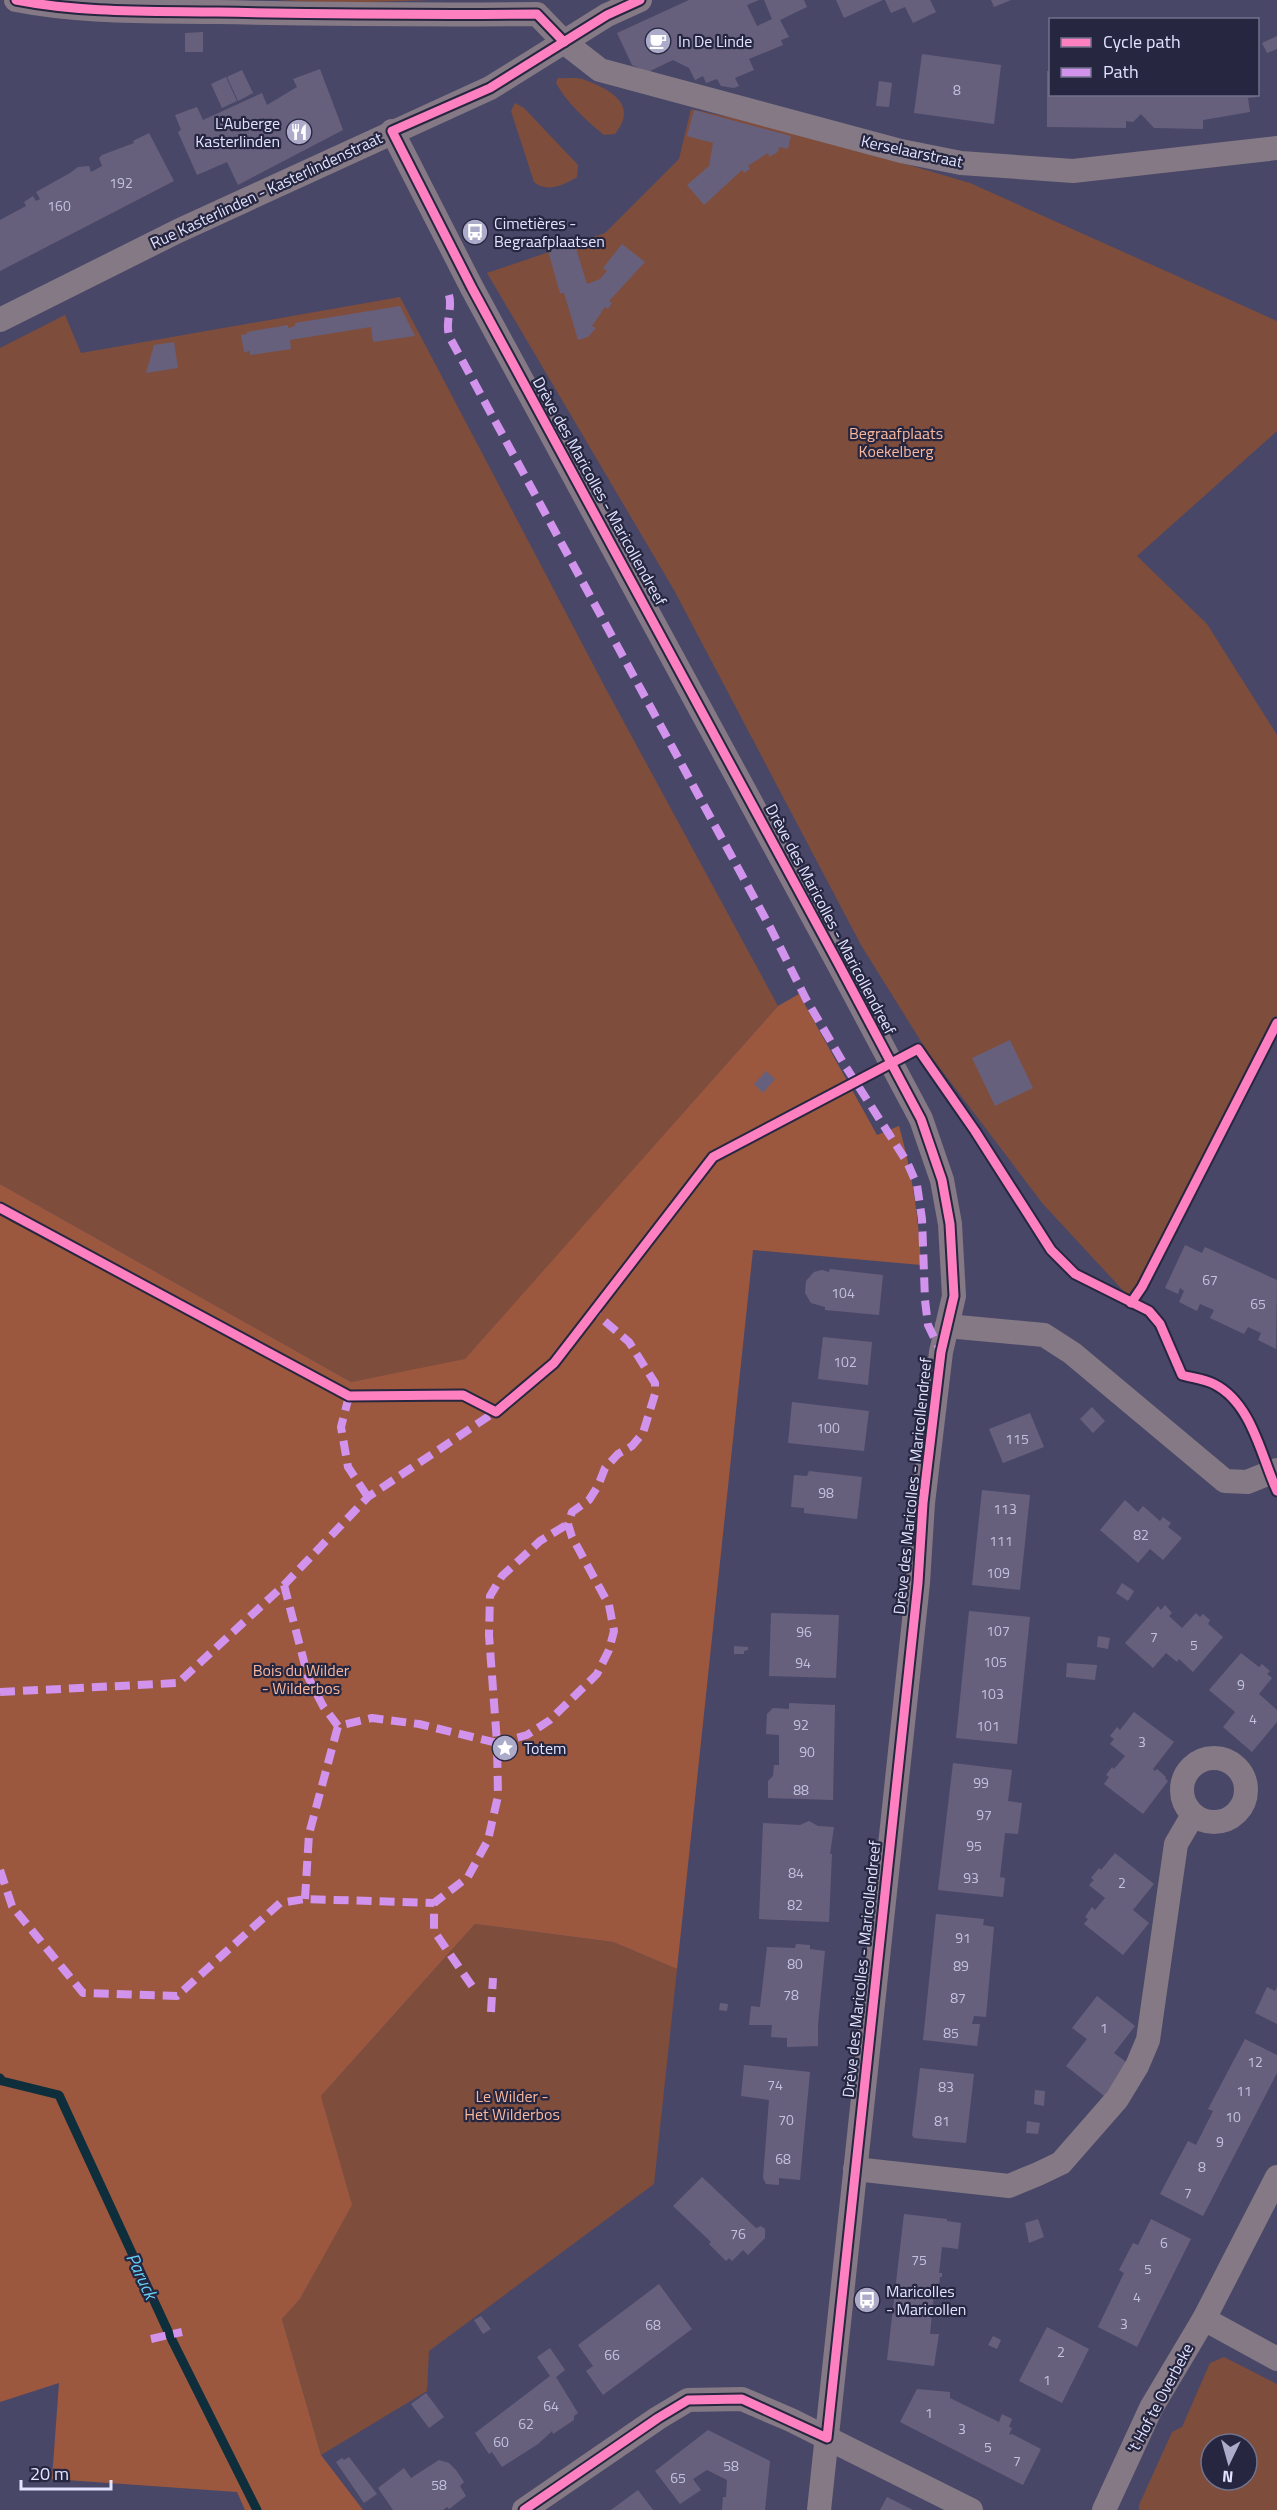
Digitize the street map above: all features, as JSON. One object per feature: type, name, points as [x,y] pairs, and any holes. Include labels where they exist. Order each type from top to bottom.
[{"type":"street","name":"Kerselaarstraat","points":[[16,0],[51,7],[126,10],[376,15],[537,14],[564,42],[600,70],[901,151],[961,163],[1073,171],[1277,148]]},
{"type":"street","name":"Rue Kasterlinden - Kasterlindenstraat","points":[[0,320],[178,231],[490,88],[608,15],[640,0]]},
{"type":"street","name":"Drève des Maricolles - Maricollendreef","points":[[392,131],[472,288],[921,1119],[942,1180],[950,1224],[954,1296],[940,1352],[923,1503],[918,1583],[819,2510]]},
{"type":"street","points":[[947,1326],[1044,1335],[1072,1353],[1225,1481],[1247,1482],[1277,1470]]},
{"type":"street","points":[[855,2169],[1009,2186],[1061,2163],[1117,2098],[1137,2066],[1148,2040],[1176,1844],[1193,1815]]},
{"type":"street","name":"'t Hof te Overbeke","points":[[1104,2510],[1151,2408],[1204,2319],[1277,2177]]},
{"type":"street","points":[[1204,2319],[1277,2359]]},
{"type":"street","points":[[524,2510],[688,2400],[742,2399],[791,2420],[971,2510]]},
{"type":"green space","points":[[276,0],[432,0],[339,3]]},
{"type":"green space","points":[[558,78],[582,79],[602,87],[618,99],[624,114],[622,123],[615,134],[604,135],[584,117],[560,90],[556,83]]},
{"type":"green space","points":[[515,103],[524,108],[578,165],[577,177],[561,185],[550,187],[534,182],[511,111]]},
{"type":"green space","name":"Begraafplaats Koekelberg","points":[[691,109],[797,132],[970,183],[1277,321],[1277,431],[1137,556],[1207,624],[1277,735],[1277,1016],[1131,1299],[1043,1204],[927,1051],[861,945],[674,590],[487,273],[605,233],[679,159]]},
{"type":"green space","points":[[400,297],[606,689],[778,1006],[465,1360],[351,1382],[0,1184],[0,348],[65,315],[81,353]]},
{"type":"green space","name":"Bois du Wilder - Wilderbos","points":[[799,994],[877,1135],[899,1126],[914,1195],[921,1265],[753,1250],[677,1969],[613,1942],[475,1924],[321,2096],[352,2205],[300,2299],[282,2319],[321,2455],[363,2510],[245,2510],[237,2492],[52,2479],[59,2383],[0,2402],[0,1184],[351,1382],[465,1359],[778,1006]]},
{"type":"green space","name":"Le Wilder - Het Wilderbos","points":[[475,1924],[613,1942],[677,1969],[654,2184],[429,2351],[427,2391],[321,2455],[282,2319],[300,2299],[351,2205],[321,2096]]},
{"type":"green space","points":[[1224,2357],[1277,2384],[1277,2510],[1139,2510],[1139,2505],[1172,2432],[1182,2427],[1210,2363]]},
{"type":"building","points":[[689,0],[759,0],[747,5],[757,26],[772,19],[764,0],[804,0],[807,7],[780,20],[789,37],[781,40],[783,45],[749,59],[754,70],[735,78],[739,86],[734,88],[721,86],[717,79],[706,83],[703,76],[695,80],[689,68],[673,60],[648,72],[632,65],[617,33]]},
{"type":"building","points":[[836,0],[883,0],[844,18]]},
{"type":"building","points":[[885,0],[930,0],[936,12],[913,23],[905,7],[891,13]]},
{"type":"building","points":[[991,0],[1011,0],[994,7]]},
{"type":"building","points":[[203,32],[203,52],[185,52],[185,33]]},
{"type":"building","points":[[1277,36],[1277,49],[1267,53],[1262,43]]},
{"type":"building","points":[[922,54],[1001,65],[994,124],[914,113]]},
{"type":"building","points":[[320,69],[343,130],[238,185],[227,162],[197,175],[178,132],[181,130],[175,115],[197,107],[203,120],[262,93],[267,105],[297,87],[293,79]]},
{"type":"building","points":[[242,70],[253,93],[238,101],[227,77]]},
{"type":"building","points":[[1047,71],[1049,71],[1049,96],[1257,97],[1248,98],[1250,112],[1203,120],[1203,129],[1154,128],[1141,114],[1133,122],[1126,121],[1126,128],[1047,127]]},
{"type":"building","points":[[226,77],[237,101],[222,108],[211,84]]},
{"type":"building","points":[[879,81],[892,83],[889,107],[876,106]]},
{"type":"building","points":[[694,110],[791,136],[788,149],[779,147],[778,152],[769,157],[768,153],[748,166],[750,169],[744,173],[742,170],[704,205],[687,185],[709,166],[713,143],[687,136]]},
{"type":"building","points":[[149,133],[174,181],[0,271],[0,220],[26,206],[24,202],[33,196],[36,201],[40,199],[36,192],[78,167],[89,166],[91,172],[102,166],[99,158],[102,155],[134,143],[133,141]]},
{"type":"building","points":[[574,242],[587,284],[600,279],[607,271],[603,268],[622,244],[645,262],[609,301],[612,303],[608,309],[605,307],[592,326],[596,328],[588,337],[578,340],[564,293],[560,293],[548,251]]},
{"type":"building","points":[[400,306],[415,336],[373,342],[371,327],[290,340],[291,349],[250,355],[250,351],[244,352],[241,335],[247,332],[288,325],[288,328],[295,326],[295,323]]},
{"type":"building","points":[[174,342],[178,368],[146,373],[154,345]]},
{"type":"building","points":[[1010,1040],[1033,1088],[995,1106],[972,1058]]},
{"type":"building","points":[[766,1071],[775,1079],[763,1093],[754,1084]]},
{"type":"building","points":[[1185,1245],[1202,1253],[1205,1247],[1277,1280],[1276,1349],[1258,1340],[1261,1333],[1248,1327],[1244,1334],[1210,1318],[1214,1310],[1200,1304],[1197,1311],[1179,1302],[1184,1291],[1180,1288],[1178,1294],[1165,1288]]},
{"type":"building","points":[[830,1269],[883,1275],[879,1315],[825,1310],[825,1307],[811,1303],[805,1293],[806,1281],[814,1272],[822,1270],[829,1272]]},
{"type":"building","points":[[823,1337],[872,1342],[868,1385],[818,1379]]},
{"type":"building","points":[[792,1402],[869,1411],[864,1451],[788,1443]]},
{"type":"building","points":[[1092,1407],[1105,1421],[1093,1433],[1080,1419]]},
{"type":"building","points":[[1030,1413],[1044,1447],[1003,1463],[989,1429]]},
{"type":"building","points":[[809,1471],[862,1477],[857,1519],[804,1513],[804,1508],[791,1507],[794,1475],[807,1476]]},
{"type":"building","points":[[982,1490],[1030,1495],[1020,1590],[972,1585]]},
{"type":"building","points":[[1125,1500],[1138,1512],[1143,1506],[1160,1521],[1163,1517],[1171,1523],[1168,1527],[1182,1538],[1163,1560],[1150,1549],[1138,1563],[1100,1530]]},
{"type":"building","points":[[1122,1583],[1134,1591],[1128,1601],[1116,1593]]},
{"type":"building","points":[[1165,1605],[1172,1613],[1169,1616],[1182,1628],[1196,1613],[1200,1617],[1203,1614],[1210,1620],[1208,1624],[1223,1637],[1193,1672],[1179,1659],[1177,1662],[1166,1653],[1153,1668],[1125,1643],[1158,1606],[1161,1610]]},
{"type":"building","points":[[969,1611],[1030,1617],[1017,1744],[956,1738]]},
{"type":"building","points":[[771,1613],[839,1615],[836,1678],[769,1676]]},
{"type":"building","points":[[1098,1636],[1110,1638],[1108,1649],[1097,1647]]},
{"type":"building","points":[[734,1646],[748,1647],[748,1650],[744,1651],[744,1654],[734,1654]]},
{"type":"building","points":[[1241,1653],[1259,1667],[1262,1664],[1270,1671],[1267,1674],[1272,1678],[1259,1694],[1277,1710],[1277,1722],[1252,1752],[1223,1727],[1235,1712],[1209,1690]]},
{"type":"building","points":[[1067,1663],[1097,1665],[1095,1680],[1066,1677]]},
{"type":"building","points":[[789,1703],[835,1705],[833,1800],[768,1798],[768,1781],[773,1776],[774,1765],[779,1765],[779,1735],[766,1734],[767,1714],[773,1708],[789,1709]]},
{"type":"building","points":[[1134,1712],[1174,1742],[1153,1769],[1155,1771],[1157,1769],[1168,1781],[1143,1814],[1104,1784],[1109,1777],[1106,1775],[1112,1767],[1114,1769],[1125,1756],[1110,1744],[1114,1739],[1110,1736],[1117,1727],[1120,1730]]},
{"type":"building","points":[[953,1763],[1012,1770],[1008,1801],[1022,1803],[1018,1834],[1005,1833],[1000,1877],[1005,1878],[1003,1897],[938,1890]]},
{"type":"building","points":[[809,1821],[818,1826],[834,1827],[830,1854],[832,1854],[829,1922],[759,1919],[763,1823],[800,1825]]},
{"type":"building","points":[[1115,1853],[1154,1884],[1133,1910],[1149,1923],[1123,1955],[1084,1924],[1088,1919],[1085,1917],[1092,1907],[1095,1910],[1105,1898],[1089,1885],[1094,1880],[1091,1878]]},
{"type":"building","points":[[936,1914],[984,1919],[983,1925],[994,1927],[986,2017],[974,2016],[972,2024],[980,2024],[977,2046],[923,2040]]},
{"type":"building","points":[[796,1944],[810,1945],[810,1949],[825,1951],[818,2046],[787,2047],[787,2038],[771,2037],[772,2025],[749,2025],[751,2006],[760,2007],[767,1947],[795,1948]]},
{"type":"building","points":[[1267,1987],[1275,1991],[1277,1987],[1277,2024],[1255,2013]]},
{"type":"building","points":[[1097,1996],[1135,2026],[1114,2053],[1129,2064],[1104,2096],[1066,2066],[1087,2039],[1072,2028]]},
{"type":"building","points":[[720,2003],[728,2004],[727,2011],[719,2010]]},
{"type":"building","points":[[1245,2039],[1277,2055],[1277,2073],[1203,2216],[1160,2194],[1188,2141],[1196,2145],[1213,2111],[1208,2109]]},
{"type":"building","points":[[744,2065],[810,2072],[800,2180],[779,2178],[779,2185],[766,2184],[763,2178],[769,2100],[741,2096]]},
{"type":"building","points":[[920,2068],[974,2074],[966,2143],[914,2138],[912,2135]]},
{"type":"building","points":[[1035,2090],[1045,2091],[1044,2106],[1034,2104]]},
{"type":"building","points":[[1027,2121],[1040,2123],[1038,2134],[1026,2133]]},
{"type":"building","points":[[702,2177],[756,2228],[761,2226],[765,2229],[765,2238],[748,2255],[743,2250],[732,2261],[729,2258],[726,2261],[709,2244],[711,2242],[673,2206]]},
{"type":"building","points":[[904,2214],[961,2223],[958,2249],[942,2247],[939,2273],[942,2273],[942,2277],[940,2277],[938,2295],[934,2295],[930,2334],[939,2334],[934,2366],[887,2360]]},
{"type":"building","points":[[1038,2219],[1044,2237],[1029,2243],[1025,2223]]},
{"type":"building","points":[[1151,2219],[1191,2239],[1137,2347],[1098,2327],[1124,2273],[1119,2270],[1133,2243],[1138,2245]]},
{"type":"building","points":[[659,2284],[692,2329],[603,2395],[586,2371],[593,2366],[578,2345]]},
{"type":"building","points":[[481,2316],[491,2329],[483,2334],[474,2320]]},
{"type":"building","points":[[1047,2327],[1089,2349],[1062,2403],[1019,2381]]},
{"type":"building","points":[[993,2336],[1001,2340],[997,2349],[988,2345]]},
{"type":"building","points":[[550,2348],[565,2370],[556,2377],[578,2413],[574,2416],[574,2420],[553,2434],[552,2431],[538,2444],[502,2467],[492,2452],[489,2454],[475,2433],[550,2376],[537,2357]]},
{"type":"building","points":[[917,2389],[950,2392],[950,2398],[999,2422],[1002,2414],[1012,2419],[1009,2435],[1012,2434],[1041,2449],[1023,2485],[900,2422]]},
{"type":"building","points":[[426,2393],[444,2417],[429,2428],[411,2404]]},
{"type":"building","points":[[708,2430],[770,2461],[765,2510],[722,2510],[723,2497],[726,2497],[727,2480],[707,2470],[693,2479],[701,2490],[680,2504],[655,2471]]},
{"type":"building","points":[[349,2457],[377,2494],[364,2503],[336,2462]]},
{"type":"building","points":[[439,2460],[449,2463],[456,2470],[464,2482],[460,2486],[466,2496],[449,2509],[447,2507],[443,2510],[393,2510],[378,2488],[404,2468],[411,2478]]},
{"type":"building","points":[[638,2490],[653,2510],[611,2510],[615,2507]]},
{"type":"building","points":[[887,2497],[913,2510],[880,2510]]},
{"type":"waterway","name":"Paruck","points":[[0,2078],[2,2081],[59,2095],[173,2342],[257,2510]]},
{"type":"marked path","points":[[449,295],[448,332],[450,338],[770,927],[806,999],[844,1064],[907,1162],[917,1185],[922,1219],[928,1325],[941,1352]]},
{"type":"marked path","points":[[472,1986],[434,1931],[434,1903],[468,1877],[488,1840],[498,1796],[497,1743],[527,1735],[550,1720],[597,1674],[609,1650],[614,1631],[609,1605],[572,1537],[568,1524],[572,1512],[589,1500],[605,1468],[618,1454],[632,1446],[643,1433],[655,1394],[655,1383],[629,1342],[594,1312]]},
{"type":"marked path","points":[[349,1396],[341,1427],[348,1467],[368,1497]]},
{"type":"marked path","points":[[0,1692],[178,1683],[284,1585],[368,1497],[498,1410]]},
{"type":"marked path","points":[[284,1585],[308,1677],[323,1706],[338,1726],[372,1718],[419,1724],[497,1743],[489,1635],[490,1596],[502,1576],[540,1541],[568,1524]]},
{"type":"marked path","points":[[305,1899],[309,1834],[338,1726]]},
{"type":"marked path","points":[[0,1870],[12,1906],[83,1993],[177,1996],[280,1903],[305,1899],[434,1903]]},
{"type":"marked path","points":[[491,2012],[493,1978]]},
{"type":"marked path","points":[[151,2339],[182,2332]]},
{"type":"cycle path","points":[[16,0],[66,7],[141,11],[537,14],[564,42]]},
{"type":"cycle path","points":[[524,2510],[688,2400],[742,2399],[827,2438],[918,1583],[923,1503],[941,1352],[954,1296],[950,1224],[942,1180],[921,1119],[472,288],[392,131],[490,88],[607,15],[640,0]]},
{"type":"cycle path","points":[[1131,1303],[1142,1287],[1277,1023]]},
{"type":"cycle path","points":[[0,1208],[349,1396],[463,1395],[496,1412],[554,1363],[713,1157],[918,1049],[975,1131],[1051,1250],[1075,1274],[1149,1311],[1160,1324],[1182,1375],[1214,1384],[1238,1404],[1254,1432],[1277,1491]]},
{"type":"place","name":"In De Linde","points":[[658,41]]},
{"type":"place","name":"L'Auberge Kasterlinden","points":[[299,132]]},
{"type":"place","name":"Cimetières - Begraafplaatsen","points":[[475,232]]},
{"type":"place","name":"Totem","points":[[505,1748]]},
{"type":"place","name":"Maricolles - Maricollen","points":[[867,2300]]}]
